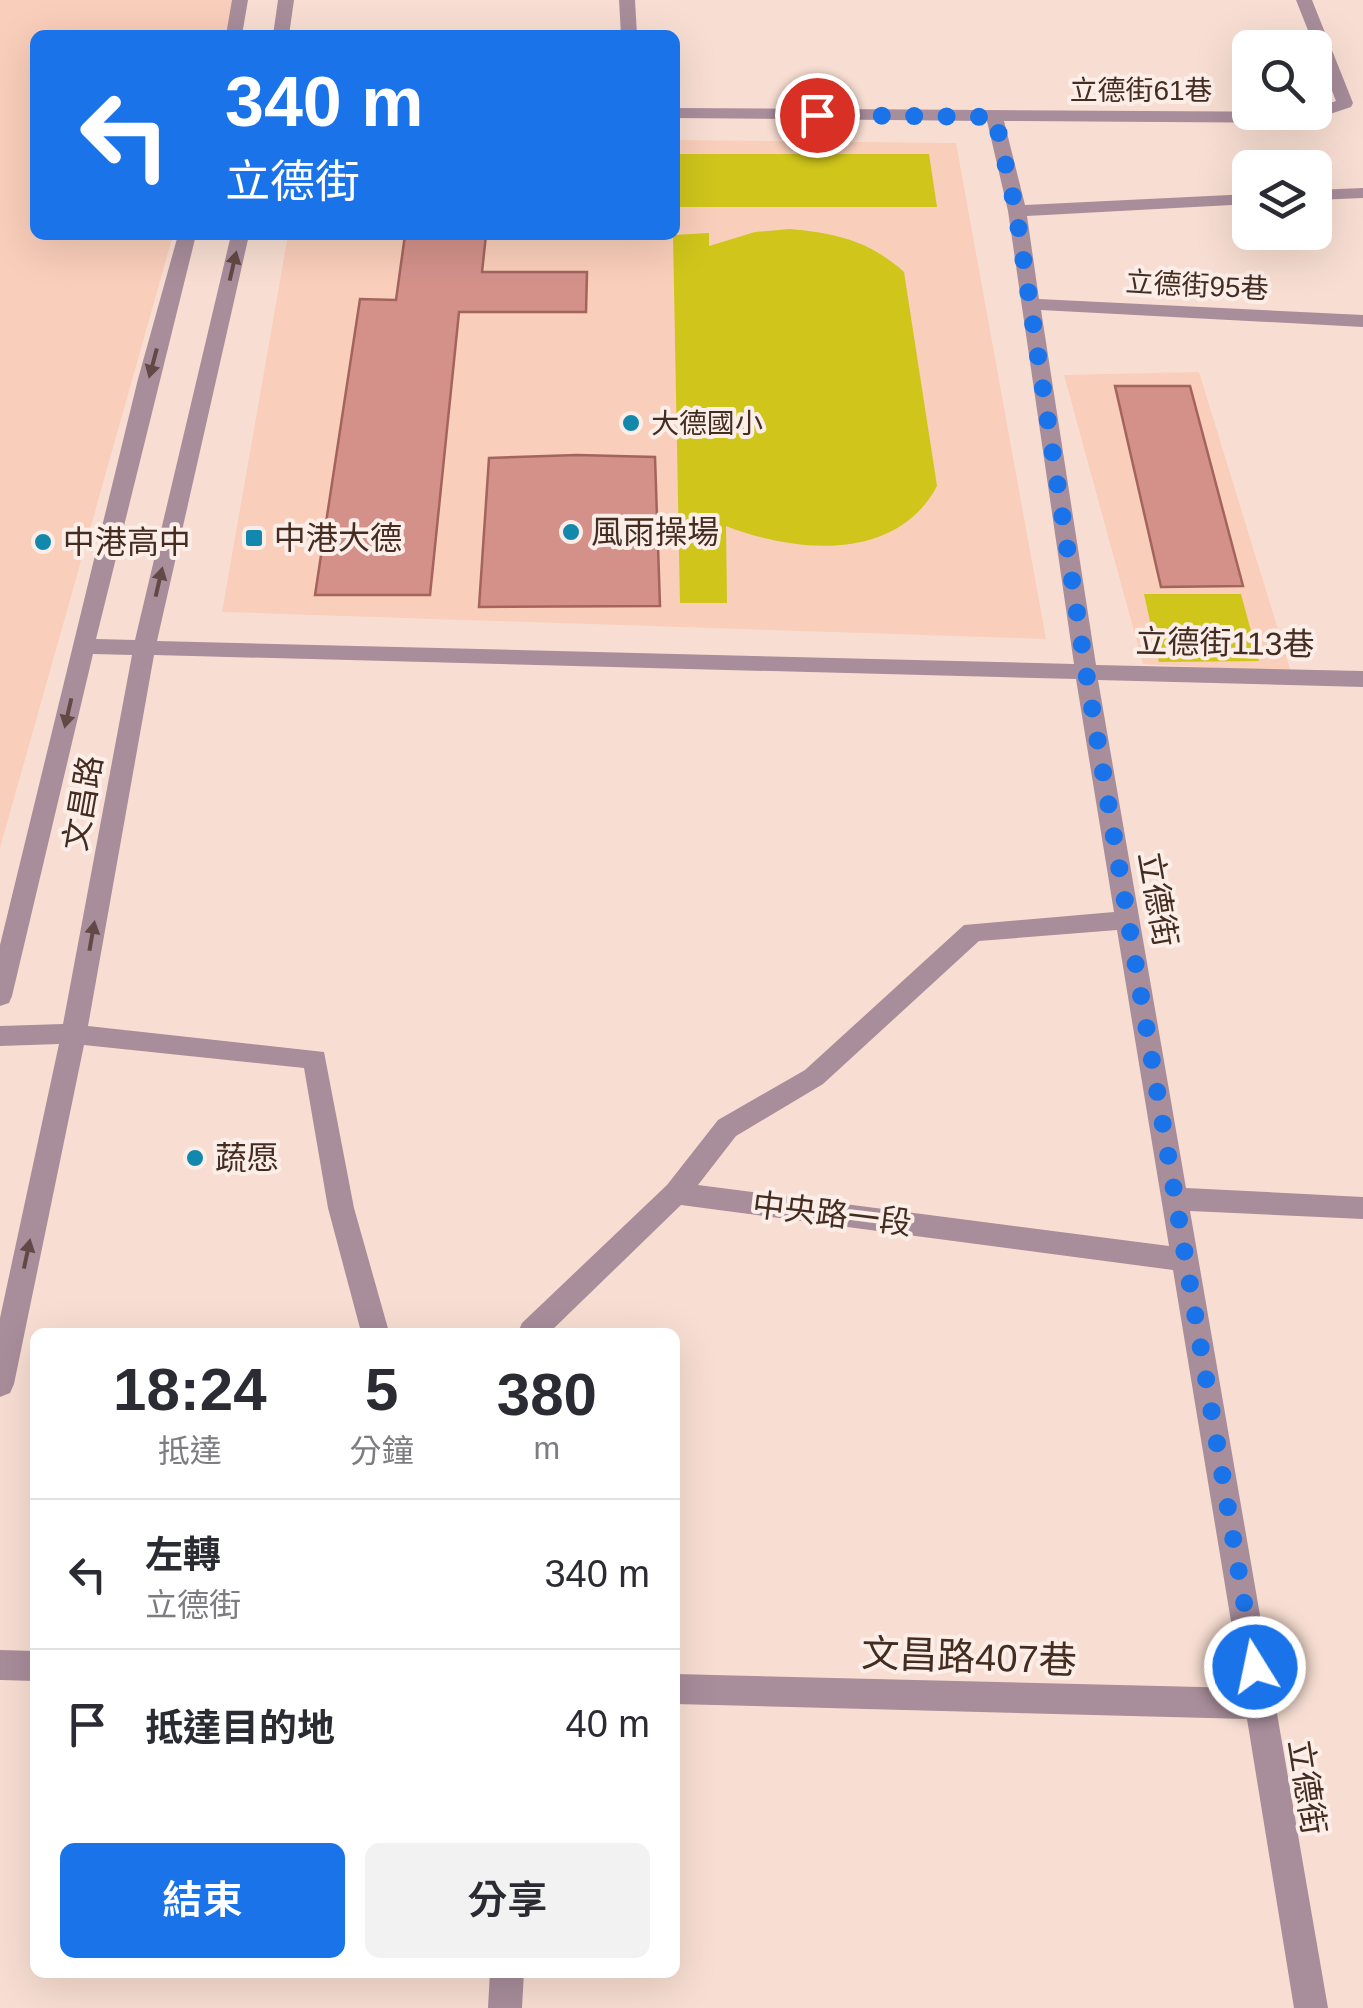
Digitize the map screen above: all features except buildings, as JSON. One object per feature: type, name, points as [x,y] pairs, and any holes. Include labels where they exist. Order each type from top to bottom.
[{"type":"street","points":[[235,30],[240,0]]},
{"type":"street","points":[[282,30],[286,0]]},
{"type":"street","points":[[627,0],[629,30]]},
{"type":"street","name":"立德街61巷","points":[[995,117],[1303,118],[1345,103],[1304,0]]},
{"type":"street","points":[[680,113],[995,117]]},
{"type":"street","name":"立德街","points":[[995,117],[1016,211],[1086,672],[1313,2008]]},
{"type":"street","points":[[1332,194],[1363,193]]},
{"type":"street","points":[[1016,211],[1232,200]]},
{"type":"street","name":"文昌路","points":[[0,996],[148,379],[187,240]]},
{"type":"street","name":"文昌路","points":[[0,1384],[74,1034],[144,649],[239,240]]},
{"type":"street","name":"立德街95巷","points":[[1029,304],[1363,321]]},
{"type":"street","name":"立德街113巷","points":[[84,646],[1363,680]]},
{"type":"street","points":[[536,1328],[676,1193],[728,1128],[814,1077],[974,932],[1128,920]]},
{"type":"street","points":[[0,1036],[74,1034],[315,1059],[341,1208],[374,1328]]},
{"type":"street","name":"中央路一段","points":[[676,1193],[1187,1260]]},
{"type":"street","points":[[1176,1198],[1363,1208]]},
{"type":"street","points":[[0,1664],[30,1666]]},
{"type":"street","name":"文昌路407巷","points":[[680,1689],[1261,1704]]},
{"type":"street","points":[[505,2008],[507,1978]]},
{"type":"shaded area","name":"中港高中","points":[[0,0],[239,0],[230,30],[30,30],[30,240],[172,240],[0,848]]},
{"type":"shaded area","name":"大德國小","points":[[680,140],[956,143],[1046,639],[222,612],[287,240],[680,240]]},
{"type":"shaded area","points":[[680,154],[929,154],[937,207],[680,207]]},
{"type":"shaded area","points":[[790,229],[851,240],[904,272],[937,486],[919,511],[896,529],[870,540],[812,546],[726,526],[727,603],[680,603],[673,240],[680,240],[680,235],[709,233],[709,246],[755,232]]},
{"type":"shaded area","points":[[1199,372],[1291,672],[1143,664],[1064,375]]},
{"type":"shaded area","points":[[1144,594],[1241,594],[1259,661],[1159,662]]},
{"type":"place","name":"大德國小","points":[[631,423]]},
{"type":"place","name":"風雨操場","points":[[571,532]]},
{"type":"place","name":"中港大德","points":[[254,538]]},
{"type":"place","name":"中港高中","points":[[43,542]]},
{"type":"place","name":"蔬愿","points":[[195,1158]]},
{"type":"route","points":[[817,115],[995,117],[1016,211],[1086,672],[1255,1667]]}]
